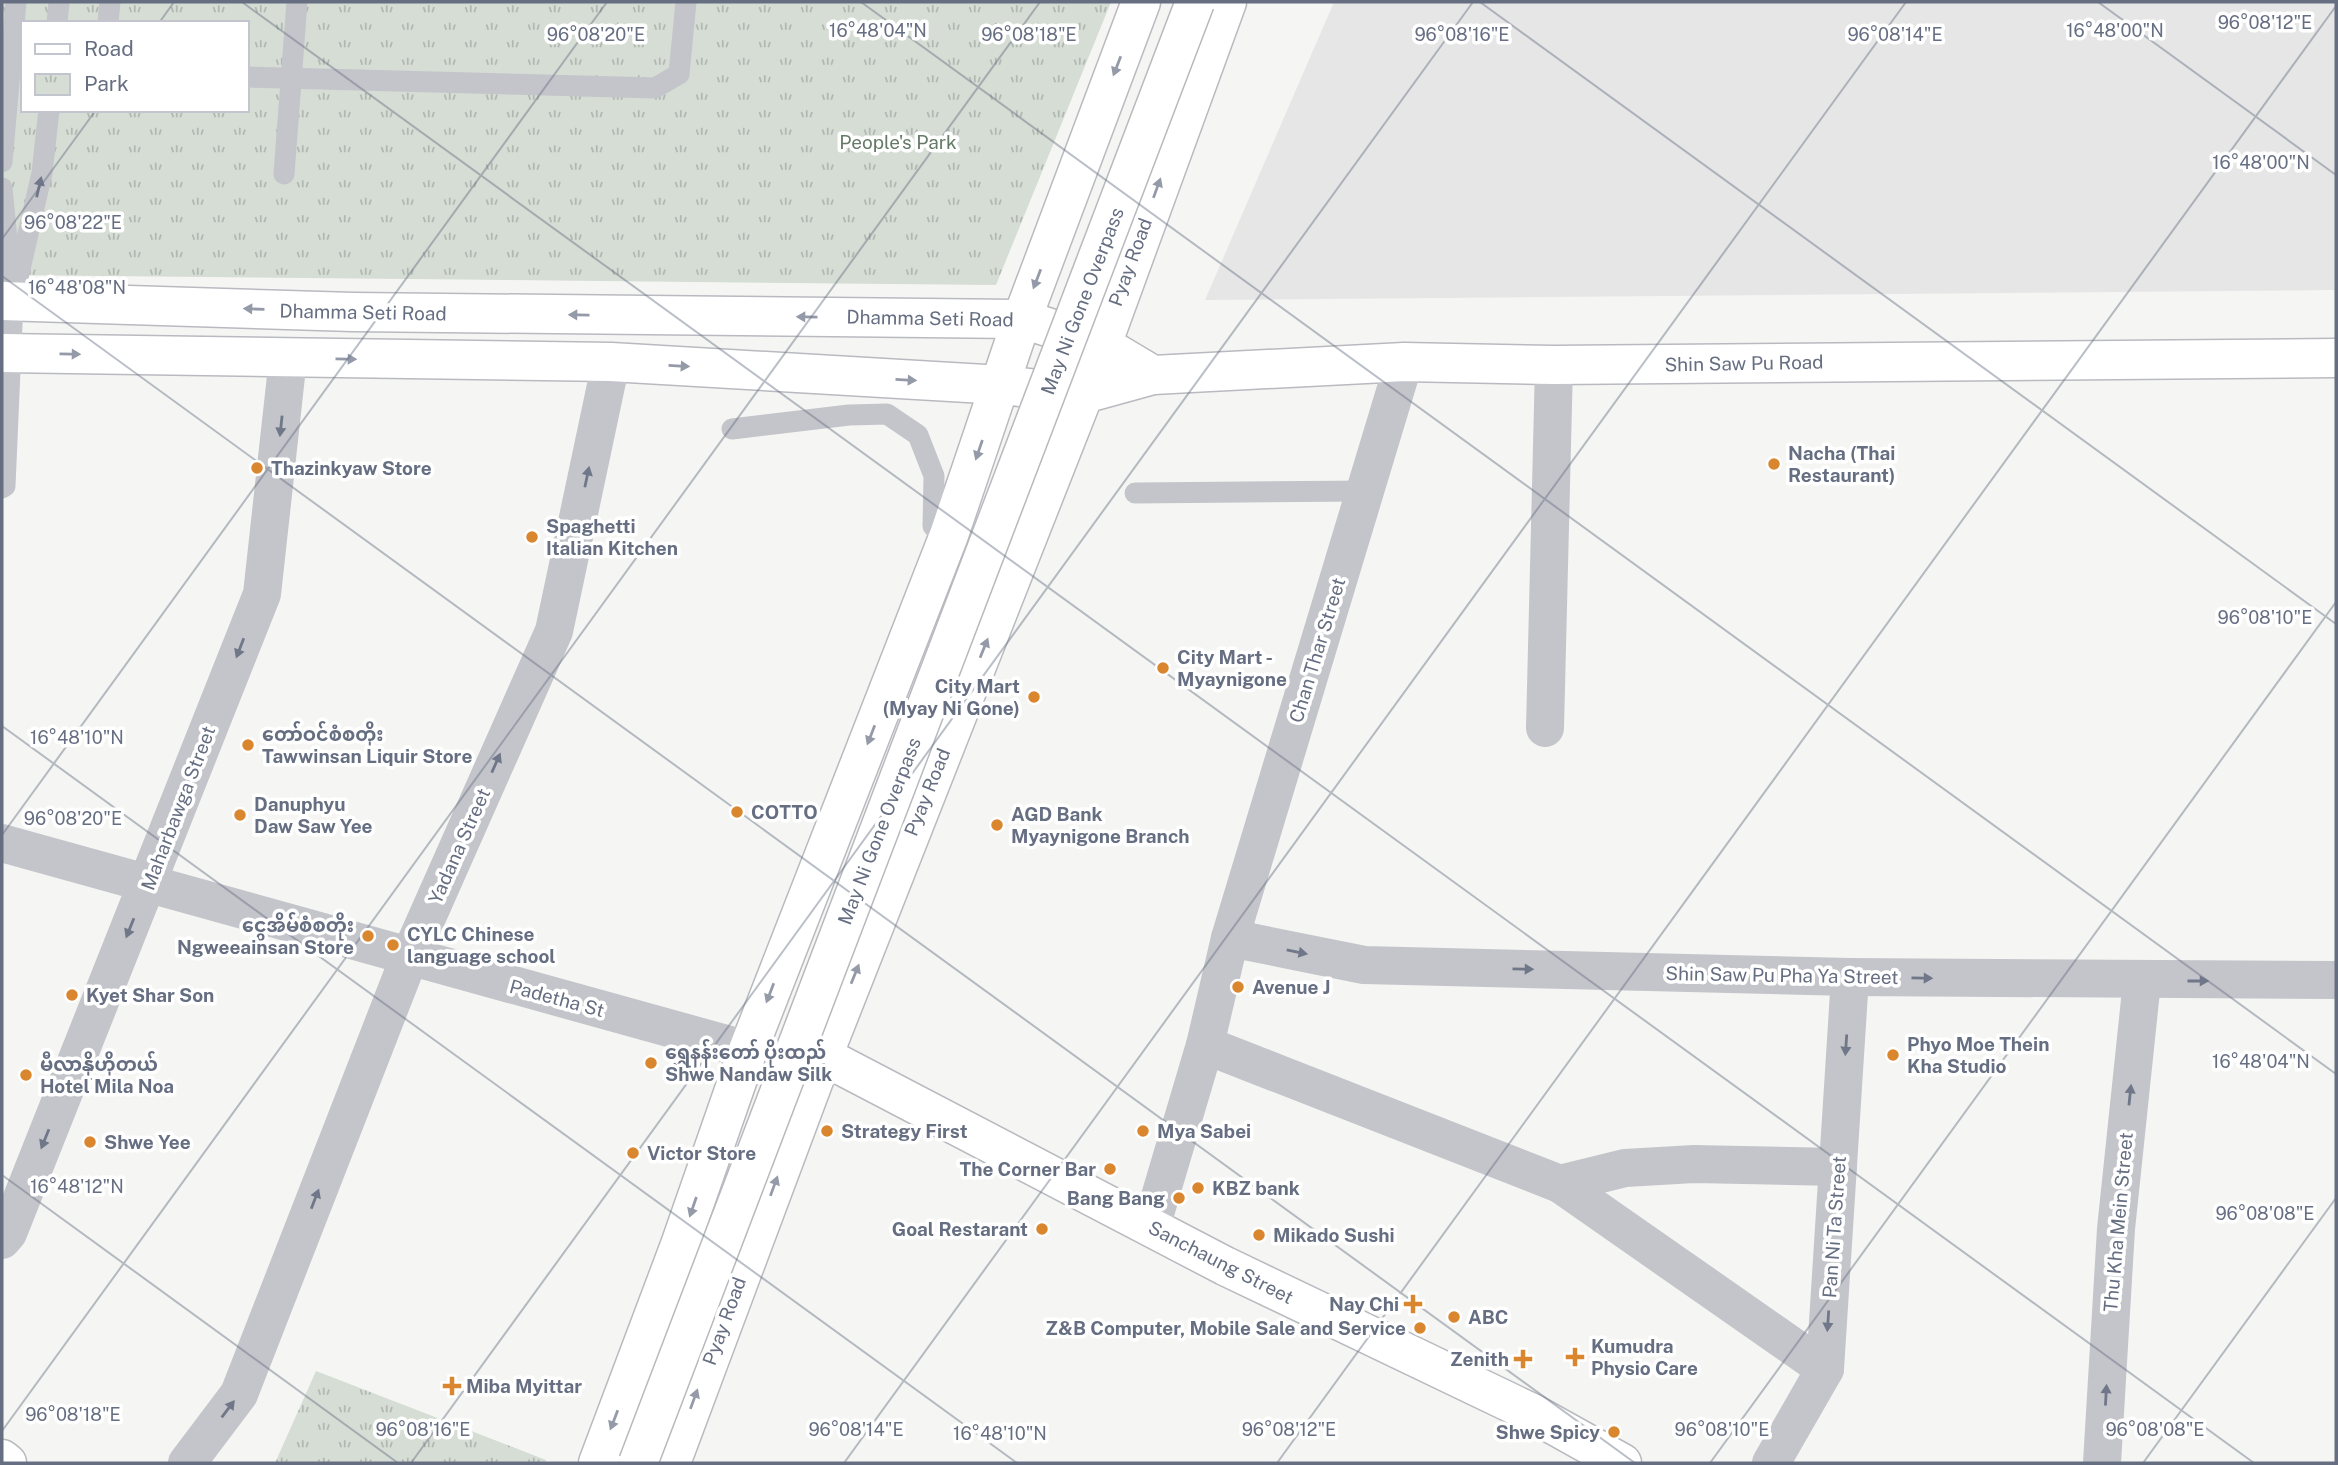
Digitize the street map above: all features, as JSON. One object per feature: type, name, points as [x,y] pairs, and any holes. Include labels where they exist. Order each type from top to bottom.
[{"type":"main road","points":[[598,1463],[680,1245],[748,1050],[949,535],[1002,386],[1022,319],[1141,2]]},
{"type":"main road","name":"May Ni Gone Overpass","points":[[638,1463],[1195,2]]},
{"type":"main road","name":"Pyay Road","points":[[671,1463],[823,1056],[1084,394],[1227,2]]},
{"type":"main road","name":"Dhamma Seti Road","points":[[7,301],[354,313],[1022,319],[1101,344],[1153,375]]},
{"type":"main road","points":[[7,353],[611,362],[1002,386],[1084,394],[1153,375]]},
{"type":"main road","name":"Shin Saw Pu Road","points":[[1153,375],[1404,362],[1554,365],[2336,358]]},
{"type":"main road","name":"Sanchaung Street","points":[[823,1056],[1225,1266],[1534,1415],[1622,1463]]},
{"type":"main road","points":[[2,1460],[7,1463]]},
{"type":"street","name":"Maharbawga Street","points":[[2,1240],[8,1233],[262,594],[288,358]]},
{"type":"street","name":"Yadana Street","points":[[187,1463],[239,1394],[410,958],[554,632],[611,362]]},
{"type":"street","name":"Chan Thar Street","points":[[1151,1227],[1205,1045],[1230,938],[1404,362]]},
{"type":"street","points":[[1545,728],[1554,365]]},
{"type":"street","name":"Padetha St","points":[[2,843],[748,1050]]},
{"type":"street","name":"Shin Saw Pu Pha Ya Street","points":[[1230,938],[1364,965],[1850,977],[2336,981]]},
{"type":"street","name":"Pan Ni Ta Street","points":[[1771,1463],[1825,1369],[1850,977]]},
{"type":"street","name":"Thu Kha Mein Street","points":[[2102,1463],[2116,1229],[2142,981]]},
{"type":"street","points":[[1205,1045],[1560,1184],[1825,1369]]},
{"type":"street","points":[[1560,1184],[1625,1168],[1694,1164],[1838,1167]]},
{"type":"lane","points":[[2,162],[16,2]]},
{"type":"lane","points":[[57,21],[59,2]]},
{"type":"lane","points":[[108,21],[110,2]]},
{"type":"lane","points":[[284,174],[297,2]]},
{"type":"lane","points":[[248,77],[655,88],[679,74],[686,2]]},
{"type":"lane","points":[[7,301],[43,173],[48,112]]},
{"type":"lane","points":[[2,188],[7,301],[5,486],[2,488]]},
{"type":"lane","points":[[732,429],[849,415],[887,414],[918,435],[934,476],[933,526],[941,535],[949,535]]},
{"type":"lane","points":[[1135,493],[1365,491]]},
{"type":"shaded area","points":[[1334,2],[2336,2],[2336,290],[1205,300]]},
{"type":"green space","name":"People's Park","points":[[2,2],[1111,2],[996,285],[2,275]]},
{"type":"green space","points":[[316,1371],[546,1460],[545,1463],[275,1463]]},
{"type":"place","name":"Nacha (Thai Restaurant)","points":[[1774,464]]},
{"type":"place","name":"Thazinkyaw Store","points":[[257,468]]},
{"type":"place","name":"Spaghetti Italian Kitchen","points":[[532,537]]},
{"type":"place","name":"City Mart - Myaynigone","points":[[1163,668]]},
{"type":"place","name":"City Mart (Myay Ni Gone)","points":[[1034,697]]},
{"type":"place","name":"တော်ဝင်စံစတိုး Tawwinsan Liquir Store","points":[[248,745]]},
{"type":"place","name":"COTTO","points":[[737,812]]},
{"type":"place","name":"Danuphyu Daw Saw Yee","points":[[240,815]]},
{"type":"place","name":"AGD Bank Myaynigone Branch","points":[[997,825]]},
{"type":"place","name":"ငွေအိမ်စံစတိုး Ngweeainsan Store","points":[[368,936]]},
{"type":"place","name":"CYLC Chinese language school","points":[[393,945]]},
{"type":"place","name":"Avenue J","points":[[1238,987]]},
{"type":"place","name":"Kyet Shar Son","points":[[72,995]]},
{"type":"place","name":"Phyo Moe Thein Kha Studio","points":[[1893,1055]]},
{"type":"place","name":"ရွှေနန်းတော် ပိုးထည် Shwe Nandaw Silk","points":[[651,1063]]},
{"type":"place","name":"မီလာနိုဟိုတယ် Hotel Mila Noa","points":[[26,1075]]},
{"type":"place","name":"Strategy First","points":[[827,1131]]},
{"type":"place","name":"Mya Sabei","points":[[1143,1131]]},
{"type":"place","name":"Shwe Yee","points":[[90,1142]]},
{"type":"place","name":"Victor Store","points":[[633,1153]]},
{"type":"place","name":"The Corner Bar","points":[[1110,1169]]},
{"type":"place","name":"KBZ bank","points":[[1198,1188]]},
{"type":"place","name":"Bang Bang","points":[[1179,1198]]},
{"type":"place","name":"Goal Restarant","points":[[1042,1229]]},
{"type":"place","name":"Mikado Sushi","points":[[1259,1235]]},
{"type":"place","name":"Nay Chi","points":[[1413,1304]]},
{"type":"place","name":"ABC","points":[[1454,1317]]},
{"type":"place","name":"Z&B Computer, Mobile Sale and Service","points":[[1420,1328]]},
{"type":"place","name":"Kumudra Physio Care","points":[[1575,1357]]},
{"type":"place","name":"Zenith","points":[[1523,1359]]},
{"type":"place","name":"Miba Myittar","points":[[452,1386]]},
{"type":"place","name":"Shwe Spicy","points":[[1614,1432]]}]
